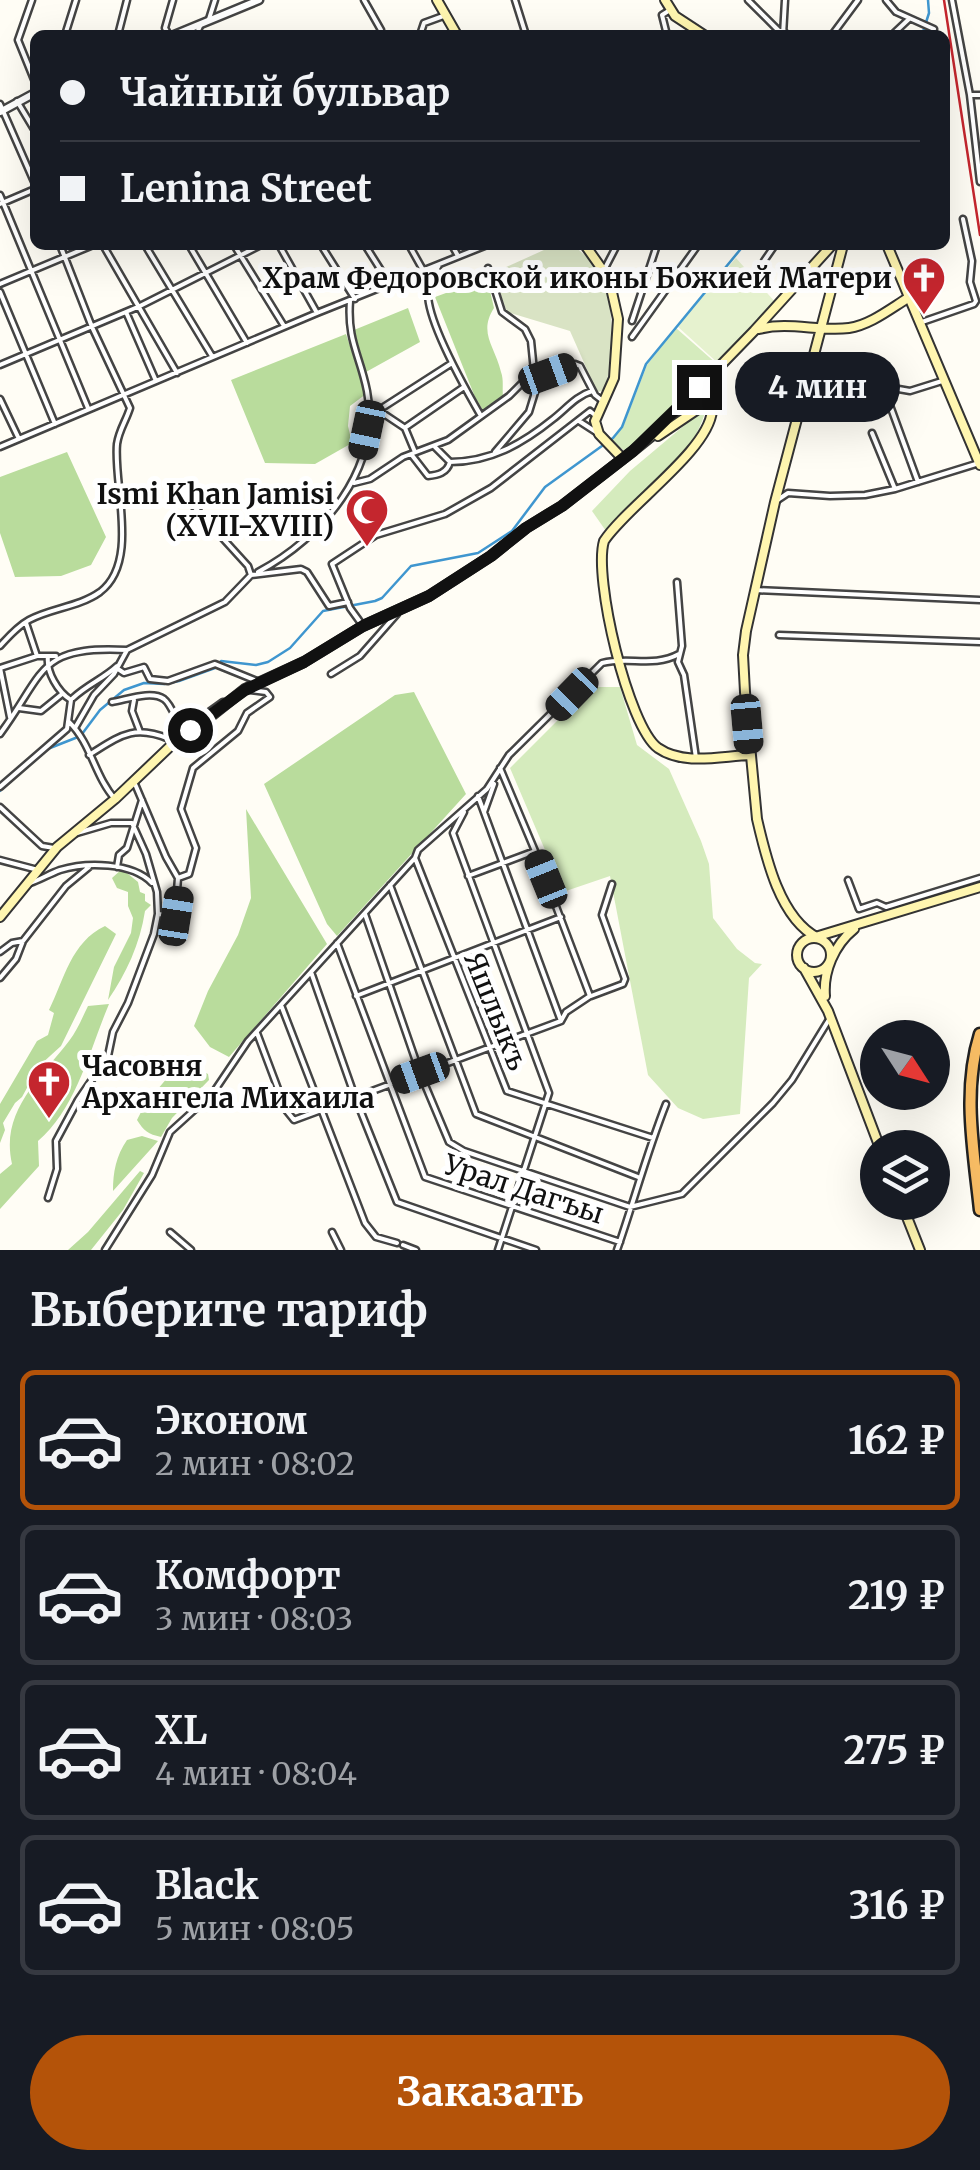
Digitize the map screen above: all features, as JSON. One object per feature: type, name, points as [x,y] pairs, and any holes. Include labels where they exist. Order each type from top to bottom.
[{"type":"highway","points":[[980,1034],[971,1092],[980,1210]]},
{"type":"highway","points":[[980,1058],[976,1103],[980,1158]]},
{"type":"main road","points":[[437,0],[454,30]]},
{"type":"main road","points":[[665,0],[670,10],[697,30]]},
{"type":"main road","points":[[591,250],[612,287],[618,320],[614,378],[596,416],[605,439],[622,458]]},
{"type":"main road","points":[[633,451],[754,331],[828,250]]},
{"type":"main road","points":[[830,962],[830,950],[803,930],[792,914],[760,833],[743,655],[774,502],[842,250]]},
{"type":"main road","points":[[888,250],[980,464]]},
{"type":"main road","points":[[754,331],[781,326],[860,326],[908,298]]},
{"type":"main road","points":[[774,310],[771,320],[781,326]]},
{"type":"main road","points":[[0,916],[55,849],[134,782],[172,741],[259,682],[304,662],[363,626],[429,596],[562,506],[622,458],[701,407],[712,411],[710,420],[676,469],[604,542],[602,575],[620,660],[644,732],[668,753],[696,758],[750,756]]},
{"type":"main road","points":[[797,951],[801,944],[815,938],[980,887]]},
{"type":"main road","points":[[792,914],[798,959],[829,1014],[873,1130]]},
{"type":"main road","points":[[829,1014],[824,984],[830,962],[841,941],[861,924]]},
{"type":"main road","points":[[804,968],[816,972],[830,962]]},
{"type":"main road","points":[[908,1220],[920,1250]]},
{"type":"street","points":[[30,70],[18,40],[32,0]]},
{"type":"street","points":[[67,30],[76,0]]},
{"type":"street","points":[[119,30],[127,0]]},
{"type":"street","points":[[167,30],[173,0]]},
{"type":"street","points":[[199,30],[216,0]]},
{"type":"street","points":[[184,30],[258,0]]},
{"type":"street","points":[[364,0],[381,30]]},
{"type":"street","points":[[515,0],[524,30]]},
{"type":"street","points":[[748,0],[778,30]]},
{"type":"street","points":[[784,30],[785,0]]},
{"type":"street","points":[[836,30],[858,0]]},
{"type":"street","points":[[952,0],[970,96],[980,182]]},
{"type":"street","points":[[887,1],[908,19],[934,29]]},
{"type":"street","points":[[666,30],[662,15],[670,10]]},
{"type":"street","points":[[422,30],[424,23],[446,15]]},
{"type":"street","points":[[897,30],[908,19]]},
{"type":"street","points":[[970,96],[980,95]]},
{"type":"street","points":[[30,96],[1,109],[30,176]]},
{"type":"street","points":[[17,102],[30,123]]},
{"type":"street","points":[[2,204],[30,190]]},
{"type":"street","points":[[0,195],[89,410]]},
{"type":"street","points":[[918,323],[976,301],[963,219]]},
{"type":"street","points":[[0,646],[26,621],[86,600],[110,584],[121,552],[117,447],[121,425],[130,408],[62,250]]},
{"type":"street","points":[[0,284],[82,250]]},
{"type":"street","points":[[106,250],[177,373]]},
{"type":"street","points":[[148,250],[213,358]]},
{"type":"street","points":[[193,250],[247,344]]},
{"type":"street","points":[[237,250],[285,327]]},
{"type":"street","points":[[0,366],[140,306],[253,250]]},
{"type":"street","points":[[282,250],[317,313]]},
{"type":"street","points":[[325,250],[353,300],[348,328],[368,393],[368,417],[354,483]]},
{"type":"street","points":[[368,250],[390,284]]},
{"type":"street","points":[[412,250],[423,270]]},
{"type":"street","points":[[455,250],[458,256]]},
{"type":"street","points":[[0,447],[474,250]]},
{"type":"street","points":[[604,270],[614,250]]},
{"type":"street","points":[[632,321],[655,250]]},
{"type":"street","points":[[632,338],[694,250]]},
{"type":"street","points":[[764,260],[771,250]]},
{"type":"street","points":[[440,264],[430,280],[428,297],[452,363],[481,416]]},
{"type":"street","points":[[488,268],[502,312],[525,329],[531,341],[534,372]]},
{"type":"street","points":[[0,292],[55,424]]},
{"type":"street","points":[[126,312],[156,382]]},
{"type":"street","points":[[368,417],[452,363]]},
{"type":"street","points":[[540,376],[574,364],[580,366],[592,390],[604,402]]},
{"type":"street","points":[[534,372],[540,376]]},
{"type":"street","points":[[47,664],[81,651],[127,650],[224,602],[254,574],[300,546],[306,536],[332,515],[346,489],[354,483],[435,446],[509,396],[534,372]]},
{"type":"street","points":[[492,456],[528,412],[540,376]]},
{"type":"street","points":[[870,384],[884,389],[914,390],[942,381]]},
{"type":"street","points":[[405,428],[464,388]]},
{"type":"street","points":[[884,389],[918,482]]},
{"type":"street","points":[[450,462],[492,456],[520,443],[592,390]]},
{"type":"street","points":[[0,399],[19,439]]},
{"type":"street","points":[[368,403],[405,428],[413,453],[428,476],[444,472],[450,462]]},
{"type":"street","points":[[363,626],[349,605],[332,564],[376,535],[445,514],[491,488],[590,412],[596,416]]},
{"type":"street","points":[[579,420],[605,439]]},
{"type":"street","points":[[872,433],[894,490]]},
{"type":"street","points":[[435,446],[450,462]]},
{"type":"street","points":[[774,502],[788,493],[840,496],[894,490],[980,464]]},
{"type":"street","points":[[188,500],[254,574]]},
{"type":"street","points":[[254,574],[301,569],[329,606],[349,605]]},
{"type":"street","points":[[677,582],[682,646],[678,662],[684,675],[696,758]]},
{"type":"street","points":[[755,590],[980,600]]},
{"type":"street","points":[[331,674],[360,656],[400,610]]},
{"type":"street","points":[[26,621],[37,656]]},
{"type":"street","points":[[779,635],[980,642]]},
{"type":"street","points":[[75,728],[94,695],[118,669],[127,650]]},
{"type":"street","points":[[484,812],[508,755],[594,668],[620,660],[655,663],[679,654]]},
{"type":"street","points":[[10,719],[0,668],[37,656],[60,657]]},
{"type":"street","points":[[0,734],[20,708],[48,656]]},
{"type":"street","points":[[0,787],[66,729],[72,700],[89,682],[107,675],[124,659]]},
{"type":"street","points":[[670,659],[678,662]]},
{"type":"street","points":[[47,664],[62,694],[72,700]]},
{"type":"street","points":[[118,669],[124,673],[144,667],[150,678],[168,682],[217,666],[259,682]]},
{"type":"street","points":[[89,755],[119,734],[154,733],[172,741],[182,729],[236,695],[244,686],[241,672]]},
{"type":"street","points":[[178,878],[189,874],[196,848],[181,809],[193,768],[238,732],[247,713],[270,698],[266,692],[245,690]]},
{"type":"street","points":[[20,708],[46,710],[62,694]]},
{"type":"street","points":[[112,702],[160,697],[182,729]]},
{"type":"street","points":[[134,700],[132,712],[140,732]]},
{"type":"street","points":[[69,722],[114,800]]},
{"type":"street","points":[[500,768],[590,996]]},
{"type":"street","points":[[105,1250],[152,1175],[170,1132],[212,1093],[229,1065],[415,858],[418,850],[496,779]]},
{"type":"street","points":[[134,782],[178,878],[176,916],[158,914]]},
{"type":"street","points":[[478,796],[562,1022]]},
{"type":"street","points":[[117,868],[142,800]]},
{"type":"street","points":[[0,808],[42,846],[55,849]]},
{"type":"street","points":[[453,833],[466,808]]},
{"type":"street","points":[[449,822],[549,1093],[498,1250]]},
{"type":"street","points":[[72,833],[110,824],[132,824]]},
{"type":"street","points":[[48,1198],[56,1168],[56,1142],[78,1100],[101,1070],[158,914],[157,892],[132,824]]},
{"type":"street","points":[[468,876],[535,850]]},
{"type":"street","name":"Яшлыкъ","points":[[415,858],[506,1091],[653,1138]]},
{"type":"street","points":[[0,860],[38,870]]},
{"type":"street","points":[[0,978],[66,886],[89,867]]},
{"type":"street","points":[[30,883],[61,870],[117,868],[136,870],[157,892]]},
{"type":"street","points":[[848,880],[859,909],[877,903],[886,907],[980,878]]},
{"type":"street","points":[[257,1033],[286,1110],[294,1120],[562,1022],[566,1012],[590,996],[625,980],[602,915],[612,884]]},
{"type":"street","points":[[390,885],[476,1114],[638,1177]]},
{"type":"street","points":[[364,914],[420,1073],[449,1142],[464,1151],[630,1207],[682,1194],[736,1143],[792,1080],[829,1014]]},
{"type":"street","points":[[355,996],[562,917]]},
{"type":"street","points":[[0,952],[23,941]]},
{"type":"street","name":"Урал Дагъы","points":[[337,943],[424,1177],[620,1242]]},
{"type":"street","points":[[311,972],[397,1202],[536,1250]]},
{"type":"street","points":[[281,1005],[365,1223],[376,1237],[416,1250]]},
{"type":"street","points":[[617,1250],[638,1177],[666,1104]]},
{"type":"street","points":[[170,1232],[191,1250]]},
{"type":"street","points":[[332,1232],[341,1250]]},
{"type":"green space","points":[[544,250],[579,250],[596,266],[605,285],[611,316],[610,367],[602,391],[597,392],[570,331],[507,312],[493,273]]},
{"type":"green space","points":[[736,258],[776,303],[720,365],[677,326]]},
{"type":"green space","points":[[487,278],[494,308],[487,325],[502,375],[503,397],[484,412],[435,297]]},
{"type":"green space","points":[[408,308],[420,342],[366,372],[354,330]]},
{"type":"green space","points":[[676,328],[717,364],[663,423],[625,451],[611,441],[623,427],[647,365]]},
{"type":"green space","points":[[346,334],[366,394],[350,406],[348,426],[352,443],[315,464],[265,463],[231,380]]},
{"type":"green space","points":[[699,413],[705,413],[688,448],[606,531],[592,511],[630,471]]},
{"type":"green space","points":[[67,452],[106,537],[91,565],[61,576],[15,577],[0,533],[0,477]]},
{"type":"green space","points":[[591,687],[620,687],[637,745],[669,769],[701,841],[709,864],[713,918],[737,949],[762,964],[749,978],[740,1114],[703,1119],[678,1108],[648,1075],[610,876],[563,892],[510,768]]},
{"type":"green space","points":[[414,692],[466,794],[337,936],[327,924],[264,784],[395,695]]},
{"type":"green space","points":[[246,809],[327,944],[229,1057],[210,1047],[194,1026],[238,935],[251,898]]},
{"type":"green space","points":[[122,869],[138,882],[145,901],[151,905],[145,911],[131,958],[108,1000],[114,967],[131,933],[133,918],[128,892],[117,888],[112,878]]},
{"type":"green space","points":[[105,926],[116,934],[61,1046],[39,1066],[3,1123],[5,1130],[0,1143],[0,1104],[37,1041],[48,1035],[54,1013],[49,1010],[76,952]]},
{"type":"green space","points":[[109,1004],[72,1095],[38,1141],[39,1166],[0,1209],[0,1174],[12,1164],[10,1145],[17,1112],[72,1037],[88,1006]]},
{"type":"green space","points":[[182,1060],[208,1074],[209,1080],[172,1118],[161,1137],[153,1135],[137,1120]]},
{"type":"green space","points":[[142,1136],[158,1141],[113,1191],[123,1146],[127,1140]]},
{"type":"green space","points":[[140,1171],[144,1173],[123,1210],[91,1250],[68,1250],[88,1232]]},
{"type":"waterway","points":[[924,30],[928,0]]},
{"type":"waterway","points":[[82,734],[100,710],[124,690],[144,683],[179,681],[215,668],[221,661],[256,665],[268,662],[290,648],[323,611],[375,601],[411,566],[478,553],[512,531],[545,487],[613,438],[622,427],[646,364],[740,250]]},
{"type":"waterway","points":[[45,750],[78,737]]},
{"type":"waterway","points":[[0,791],[9,781]]},
{"type":"railway","points":[[944,0],[949,30]]},
{"type":"railway","points":[[950,39],[980,235]]},
{"type":"place","name":"Xрам Федоровской иконы Божией Матери","points":[[924,316]]},
{"type":"place","name":"Ismi Khan Jamisi (XVII-XVIII)","points":[[367,548]]},
{"type":"place","name":"Часовня Архангела Михаила","points":[[49,1120]]},
{"type":"route","points":[[190,730],[245,690],[304,662],[363,626],[429,596],[491,556],[654,434],[699,387]]}]
